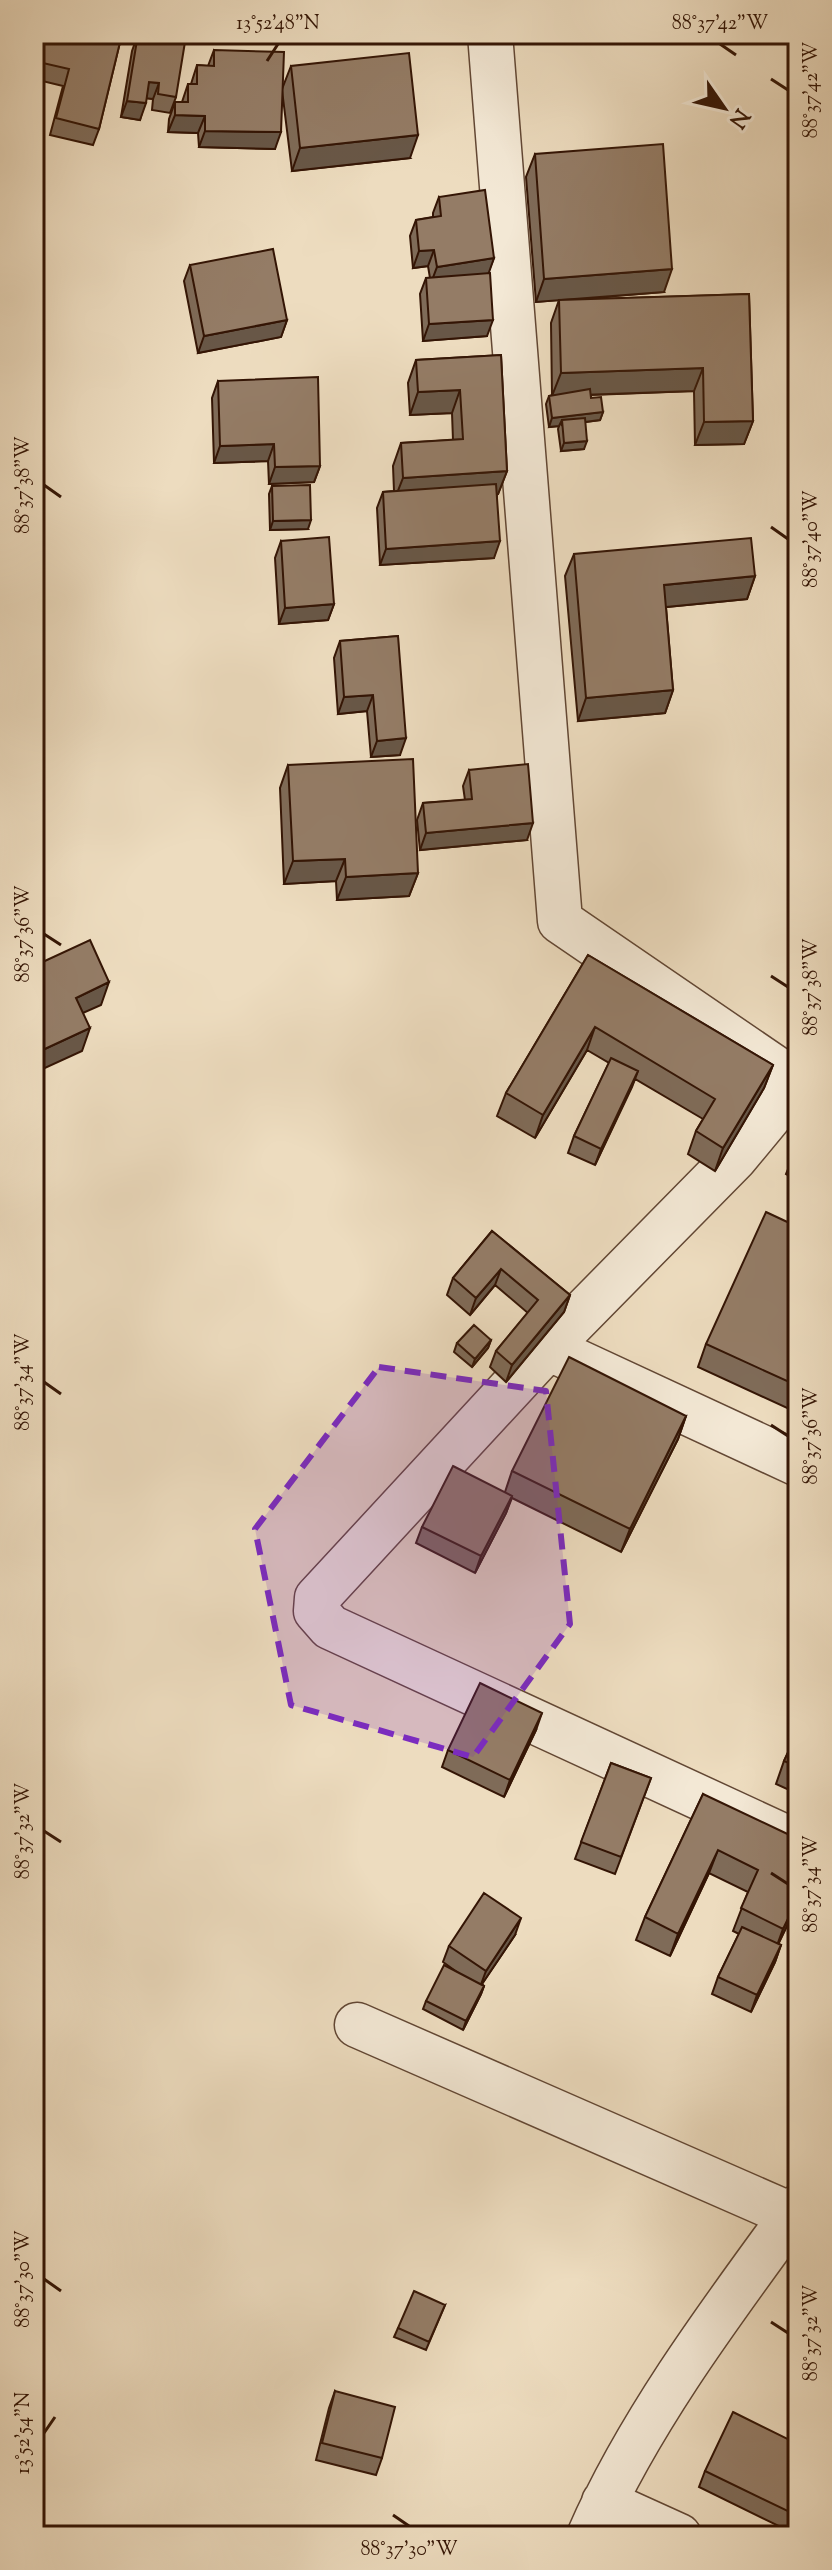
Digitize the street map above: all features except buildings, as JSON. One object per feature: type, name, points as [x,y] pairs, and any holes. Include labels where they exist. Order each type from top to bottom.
[{"type":"street","points":[[490,34],[560,921],[798,1082],[735,1158],[548,1348],[317,1598],[316,1611],[330,1627],[798,1843]]},
{"type":"street","points":[[548,1348],[798,1464]]},
{"type":"street","points":[[357,2025],[796,2213],[695,2351],[596,2519],[679,2536]]},
{"type":"highlighted area","points":[[379,1367],[546,1391],[570,1624],[473,1757],[291,1705],[255,1529]]}]
